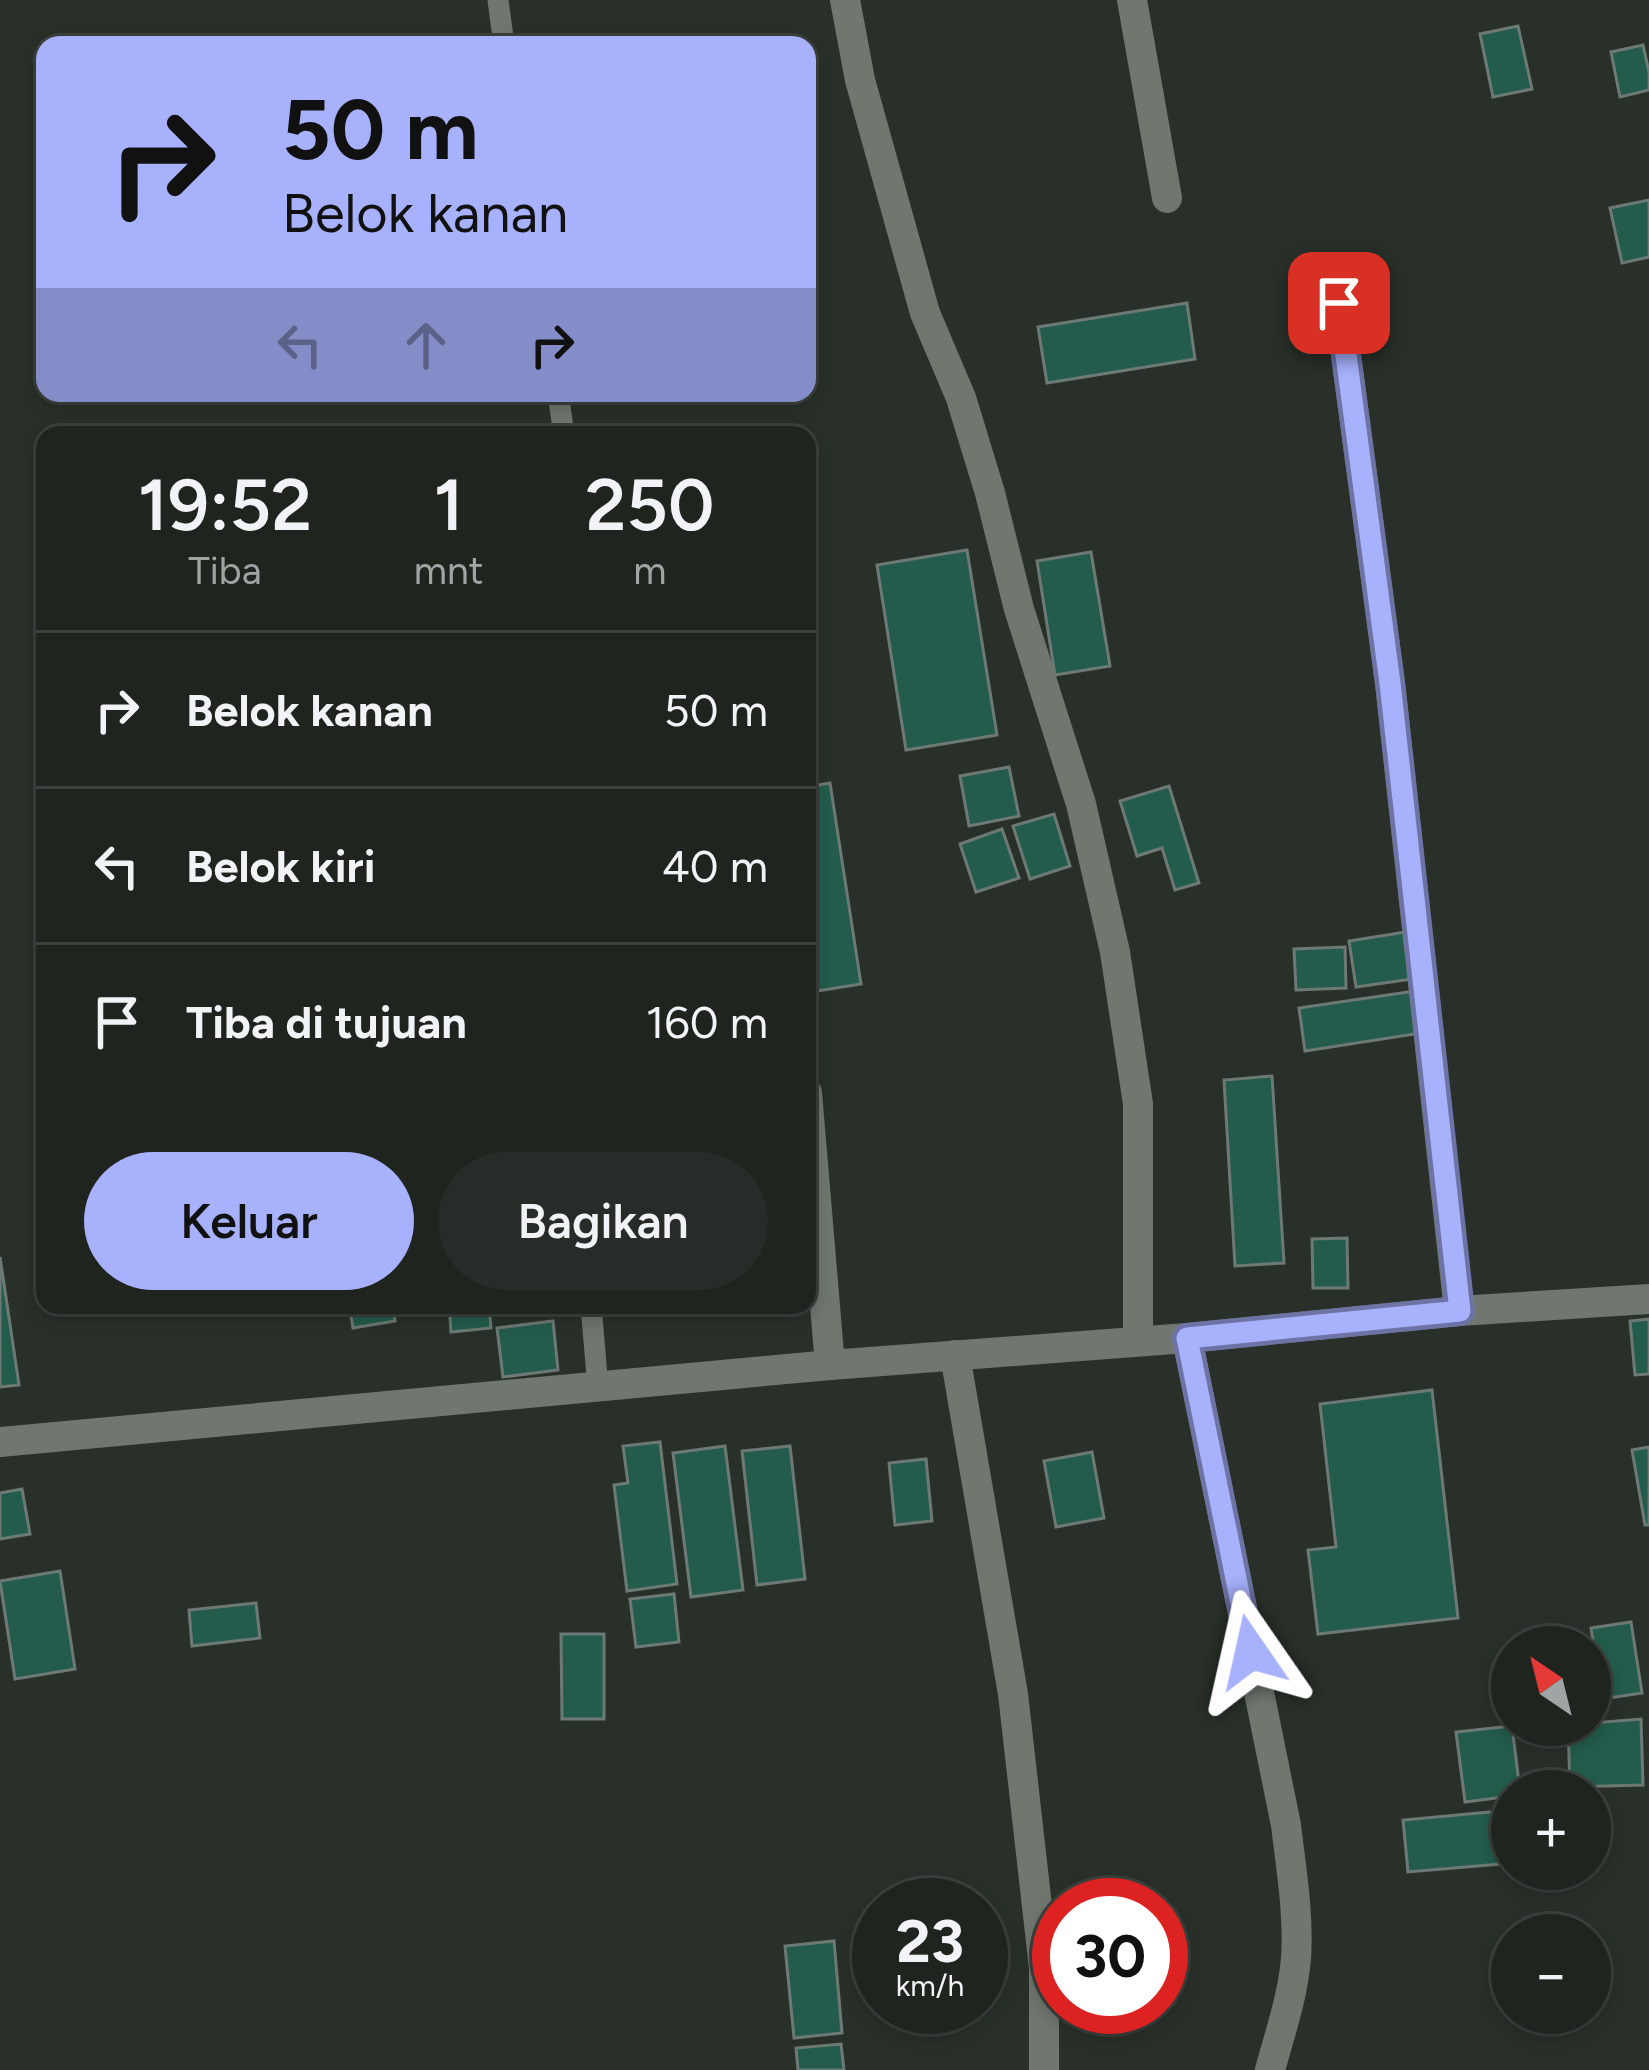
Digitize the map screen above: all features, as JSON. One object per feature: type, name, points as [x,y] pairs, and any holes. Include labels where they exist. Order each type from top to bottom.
[{"type":"street","points":[[845,0],[860,80],[925,313],[961,398],[984,474],[1019,609],[1081,804],[1115,952],[1138,1104],[1138,1342]]},
{"type":"street","points":[[1132,0],[1167,198]]},
{"type":"street","points":[[1339,303],[1390,683],[1460,1311]]},
{"type":"street","points":[[816,1199],[830,1365]]},
{"type":"street","points":[[0,1442],[830,1365],[1649,1299]]},
{"type":"street","points":[[1187,1338],[1286,1825],[1296,1956],[1270,2070]]},
{"type":"street","points":[[956,1355],[1012,1694],[1044,1969],[1044,2070]]},
{"type":"lane","points":[[498,0],[503,36]]},
{"type":"lane","points":[[592,1314],[598,1388]]},
{"type":"building","points":[[1518,26],[1532,89],[1493,97],[1480,34]]},
{"type":"building","points":[[1643,45],[1649,90],[1620,97],[1611,52]]},
{"type":"building","points":[[1649,200],[1649,257],[1622,263],[1610,208]]},
{"type":"building","points":[[1187,303],[1195,359],[1047,383],[1038,327]]},
{"type":"building","points":[[967,550],[997,735],[906,750],[877,565]]},
{"type":"building","points":[[1091,552],[1110,666],[1055,675],[1037,561]]},
{"type":"building","points":[[1009,767],[1019,816],[969,826],[960,776]]},
{"type":"building","points":[[830,783],[861,984],[816,991],[816,785]]},
{"type":"building","points":[[1169,786],[1199,883],[1175,890],[1162,848],[1137,856],[1120,801]]},
{"type":"building","points":[[1054,814],[1070,866],[1030,879],[1013,826]]},
{"type":"building","points":[[1002,829],[1019,878],[976,892],[960,844]]},
{"type":"building","points":[[1412,931],[1419,978],[1356,987],[1349,941]]},
{"type":"building","points":[[1345,947],[1346,988],[1296,990],[1294,949]]},
{"type":"building","points":[[1415,991],[1421,1033],[1305,1051],[1299,1008]]},
{"type":"building","points":[[1272,1076],[1284,1263],[1235,1266],[1224,1080]]},
{"type":"building","points":[[1347,1238],[1348,1288],[1313,1288],[1312,1239]]},
{"type":"building","points":[[0,1257],[19,1385],[0,1387]]},
{"type":"building","points":[[351,1314],[394,1314],[395,1321],[353,1328]]},
{"type":"building","points":[[450,1314],[490,1314],[491,1328],[451,1332]]},
{"type":"building","points":[[1649,1319],[1649,1374],[1635,1375],[1630,1321]]},
{"type":"building","points":[[553,1321],[558,1370],[503,1377],[497,1328]]},
{"type":"building","points":[[1432,1390],[1458,1618],[1318,1634],[1308,1550],[1336,1547],[1320,1404]]},
{"type":"building","points":[[660,1442],[677,1584],[627,1591],[614,1485],[628,1483],[623,1446]]},
{"type":"building","points":[[725,1446],[743,1590],[691,1597],[673,1453]]},
{"type":"building","points":[[790,1446],[805,1579],[757,1585],[742,1451]]},
{"type":"building","points":[[1649,1447],[1649,1525],[1645,1525],[1632,1450]]},
{"type":"building","points":[[1092,1452],[1104,1518],[1056,1527],[1044,1461]]},
{"type":"building","points":[[926,1459],[932,1521],[895,1525],[889,1463]]},
{"type":"building","points":[[22,1489],[30,1534],[0,1539],[0,1493]]},
{"type":"building","points":[[60,1571],[75,1669],[15,1679],[0,1581]]},
{"type":"building","points":[[674,1594],[679,1642],[636,1647],[630,1599]]},
{"type":"building","points":[[256,1603],[260,1638],[192,1646],[189,1610]]},
{"type":"building","points":[[1631,1622],[1642,1693],[1611,1698],[1611,1626],[1604,1626]]},
{"type":"building","points":[[561,1634],[604,1634],[604,1719],[562,1719]]},
{"type":"building","points":[[1641,1719],[1643,1785],[1611,1786],[1611,1770],[1569,1770],[1569,1746],[1611,1746],[1611,1721]]},
{"type":"building","points":[[1491,1728],[1491,1746],[1514,1746],[1517,1770],[1491,1770],[1491,1799],[1465,1802],[1456,1732]]},
{"type":"building","points":[[1491,1812],[1491,1865],[1408,1872],[1403,1820]]},
{"type":"building","points":[[834,1941],[842,2033],[794,2038],[785,1946]]},
{"type":"building","points":[[841,2044],[844,2070],[798,2070],[796,2048]]},
{"type":"route","points":[[1251,1652],[1187,1338],[1460,1311],[1390,683],[1339,303]]}]
